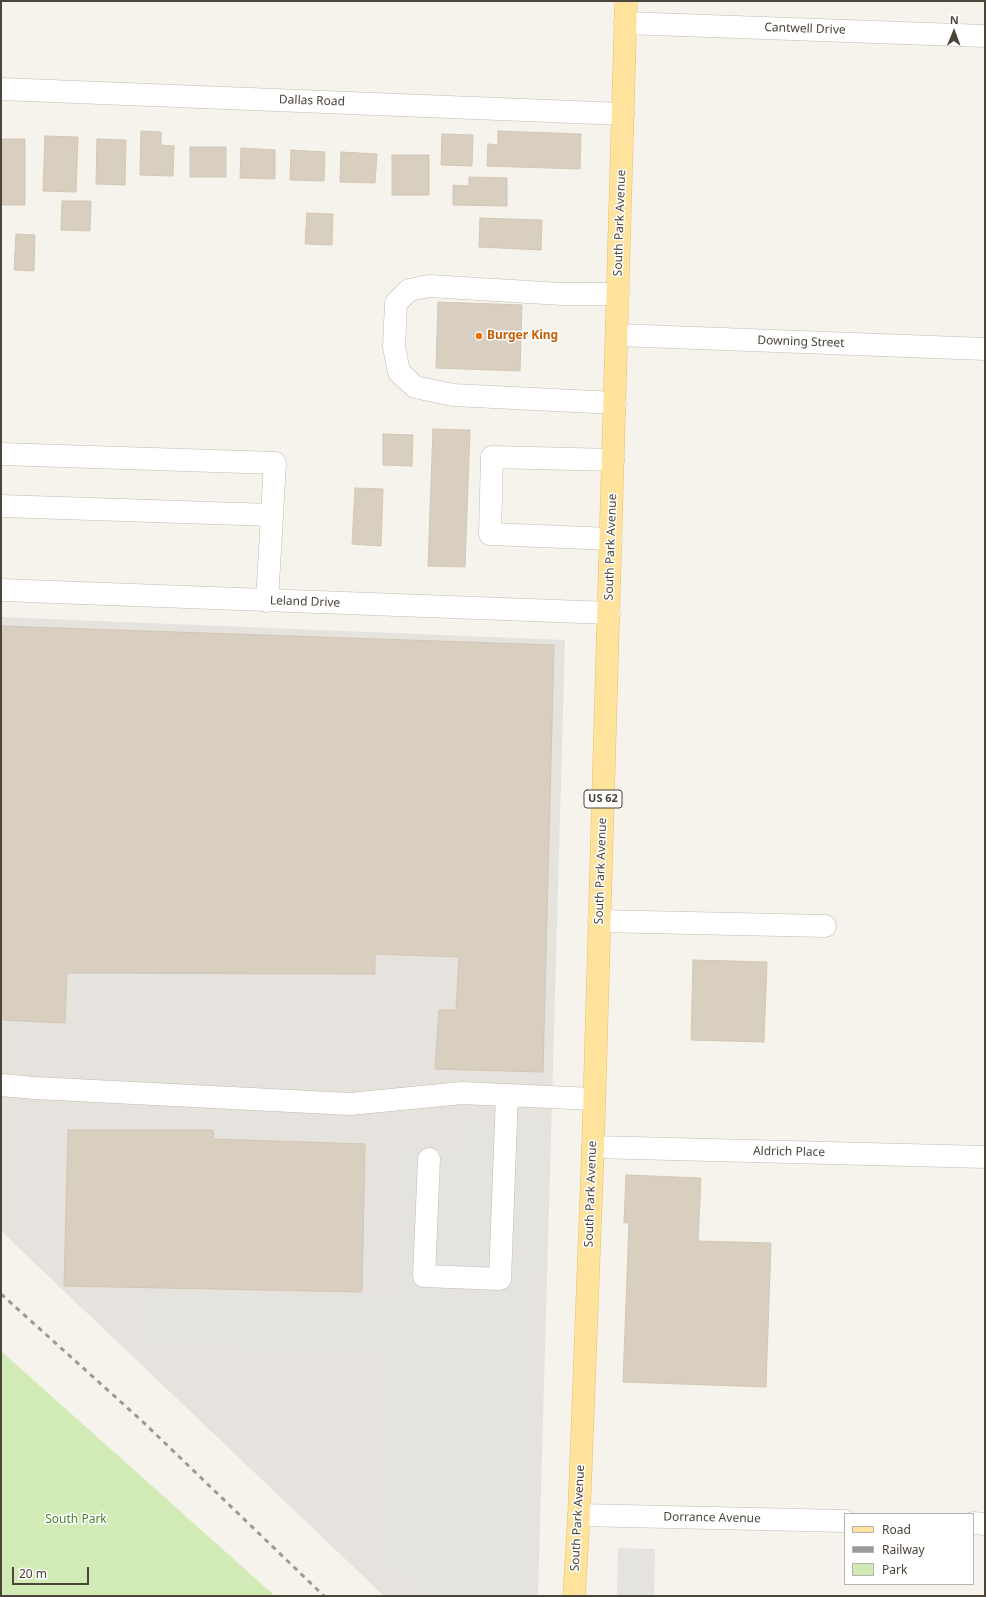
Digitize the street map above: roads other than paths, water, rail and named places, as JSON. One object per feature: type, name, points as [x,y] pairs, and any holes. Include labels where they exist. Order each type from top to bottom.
[{"type":"main road","name":"South Park Avenue","points":[[574,1596],[579,1515],[594,1099],[626,1]]},
{"type":"street","name":"Cantwell Drive","points":[[625,23],[985,36]]},
{"type":"street","name":"Dallas Road","points":[[1,89],[623,114]]},
{"type":"street","points":[[615,402],[453,395],[415,387],[399,372],[394,347],[396,303],[409,290],[429,286],[562,294],[618,294]]},
{"type":"street","name":"Downing Street","points":[[617,335],[985,349]]},
{"type":"street","points":[[1,454],[275,463],[267,601]]},
{"type":"street","points":[[611,539],[490,534],[492,457],[613,460]]},
{"type":"street","points":[[1,506],[272,515]]},
{"type":"street","name":"Leland Drive","points":[[1,590],[609,613]]},
{"type":"street","points":[[599,921],[825,926]]},
{"type":"street","points":[[1,1085],[350,1104],[462,1093],[594,1099]]},
{"type":"street","points":[[428,1159],[424,1276],[500,1279],[507,1095]]},
{"type":"street","name":"Aldrich Place","points":[[592,1147],[985,1157]]},
{"type":"street","name":"Dorrance Avenue","points":[[579,1515],[844,1521]]},
{"type":"street","points":[[974,1523],[985,1524]]},
{"type":"railway","points":[[1,1294],[142,1421],[324,1596]]},
{"type":"place","name":"Burger King","points":[[479,336]]},
{"type":"park label","name":"South Park","points":[[76,1520]]}]
